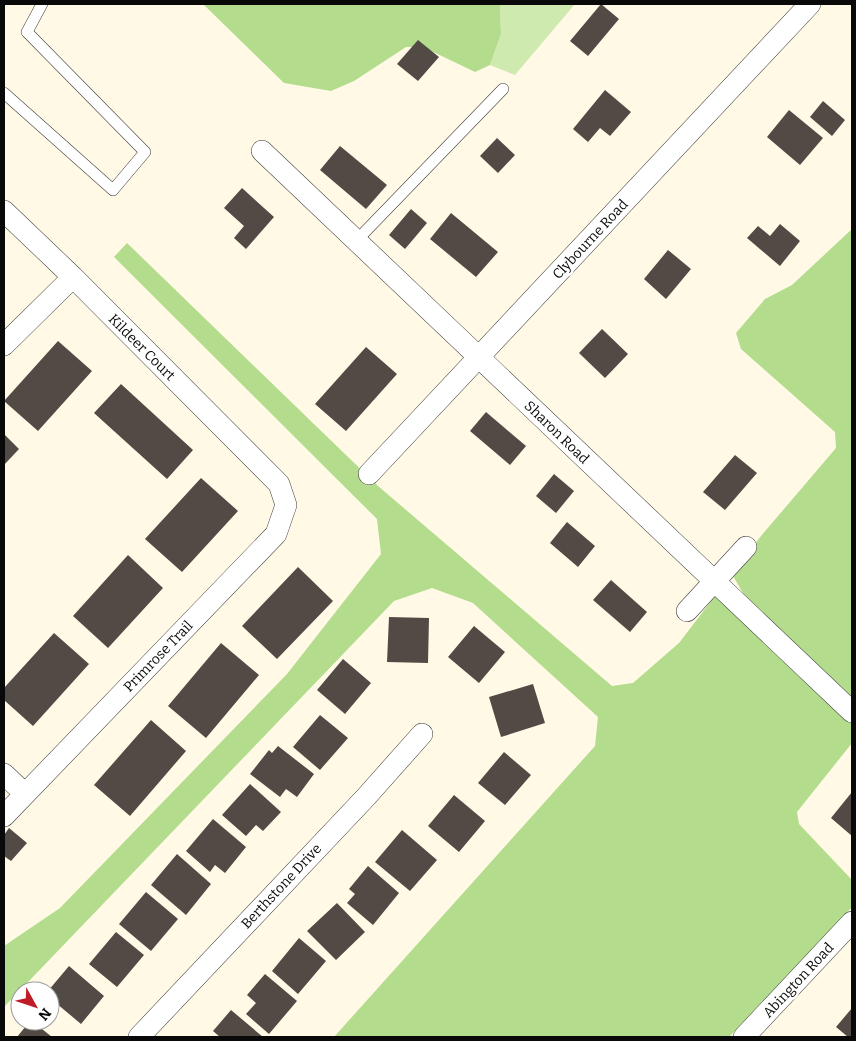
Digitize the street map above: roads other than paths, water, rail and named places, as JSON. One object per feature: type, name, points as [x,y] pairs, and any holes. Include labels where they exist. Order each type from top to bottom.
[{"type":"street","name":"Clybourne Road","points":[[369,474],[810,4]]},
{"type":"street","name":"Sharon Road","points":[[262,151],[852,712]]},
{"type":"street","name":"Kildeer Court","points":[[4,211],[280,484]]},
{"type":"street","points":[[4,345],[72,277]]},
{"type":"street","name":"Primrose Trail","points":[[4,816],[24,793],[276,534],[286,504],[280,484]]},
{"type":"street","points":[[687,611],[746,547]]},
{"type":"street","name":"Berthstone Drive","points":[[139,1037],[366,797],[422,734]]},
{"type":"street","points":[[4,774],[24,793]]},
{"type":"street","name":"Abington Road","points":[[744,1037],[852,922]]},
{"type":"lane","points":[[4,93],[113,190],[146,152],[27,32],[42,4]]},
{"type":"lane","points":[[357,240],[503,89]]}]
